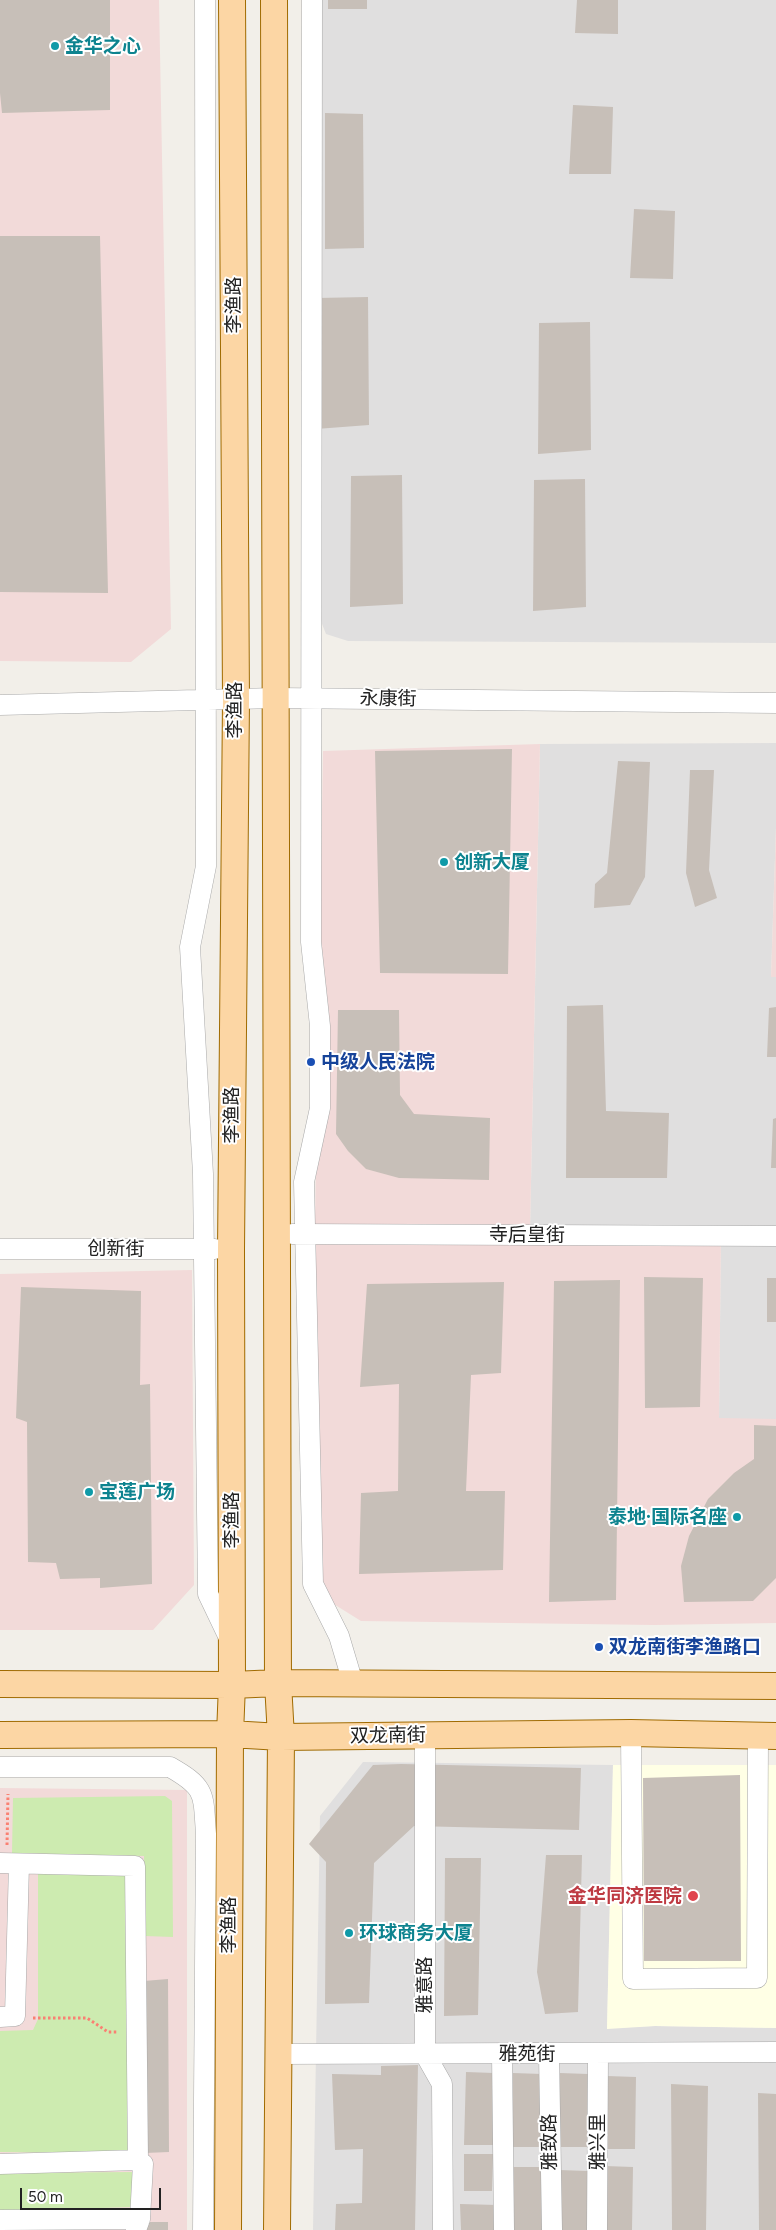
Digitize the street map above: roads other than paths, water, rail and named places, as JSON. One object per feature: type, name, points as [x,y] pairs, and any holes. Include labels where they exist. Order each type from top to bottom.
[{"type":"main road","name":"李渔路","points":[[228,2230],[230,1734],[232,1685],[231,1249],[236,700],[232,0]]},
{"type":"main road","points":[[274,0],[278,1682],[281,1737],[277,2230]]},
{"type":"main road","points":[[0,1684],[232,1685],[278,1682],[776,1686]]},
{"type":"main road","name":"双龙南街","points":[[0,1735],[230,1734],[281,1737],[631,1733],[767,1736]]},
{"type":"street","points":[[205,0],[206,866],[190,947],[203,1174],[208,1594],[232,1644]]},
{"type":"street","points":[[312,0],[311,942],[320,1026],[320,1108],[304,1182],[313,1584],[339,1636],[353,1683]]},
{"type":"street","name":"永康街","points":[[0,705],[276,698],[776,703]]},
{"type":"street","name":"寺后皇街","points":[[277,1234],[776,1236]]},
{"type":"street","name":"创新街","points":[[0,1249],[231,1249]]},
{"type":"street","points":[[631,1733],[633,1979],[757,1978],[767,1736]]},
{"type":"street","name":"雅意路","points":[[425,1736],[425,2054],[442,2084],[442,2230]]},
{"type":"street","points":[[0,1767],[170,1767],[191,1779],[204,1797],[206,1844],[203,2230]]},
{"type":"street","points":[[8,2016],[8,1863],[135,1866],[138,2160]]},
{"type":"street","name":"雅苑街","points":[[279,2054],[776,2052]]},
{"type":"street","points":[[502,2054],[504,2230]]},
{"type":"street","name":"雅致路","points":[[549,2054],[552,2230]]},
{"type":"street","name":"雅兴里","points":[[597,2230],[598,2054]]},
{"type":"street","points":[[0,2164],[138,2160],[143,2164],[138,2225],[0,2220]]},
{"type":"place","name":"金华之心","points":[[55,46]]},
{"type":"place","name":"创新大厦","points":[[444,862]]},
{"type":"place","name":"中级人民法院","points":[[311,1062]]},
{"type":"place","name":"宝莲广场","points":[[89,1492]]},
{"type":"place","name":"泰地·国际名座","points":[[737,1517]]},
{"type":"place","name":"双龙南街李渔路口","points":[[599,1647]]},
{"type":"place","name":"金华同济医院","points":[[693,1896]]},
{"type":"place","name":"环球商务大厦","points":[[349,1933]]}]
